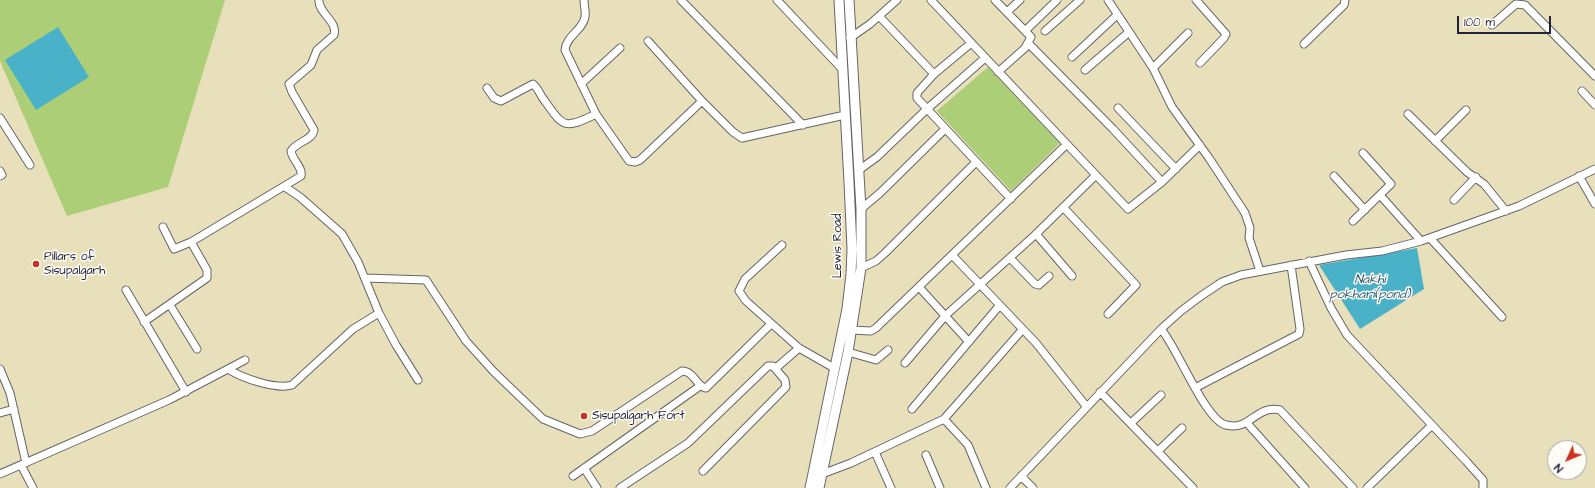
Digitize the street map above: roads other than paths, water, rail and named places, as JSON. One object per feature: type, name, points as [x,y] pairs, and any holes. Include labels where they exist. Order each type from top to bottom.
[{"type":"main road","name":"Lewis Road","points":[[810,488],[848,301],[852,256],[839,0]]},
{"type":"main road","name":"Lewis Road","points":[[819,488],[848,352],[861,268],[861,209],[849,0]]},
{"type":"street","points":[[163,227],[174,249],[191,242],[284,187],[298,178],[302,173],[292,156],[292,148],[311,137],[314,130],[289,84],[311,65],[317,50],[332,38],[335,31],[320,6],[319,0]]},
{"type":"street","points":[[584,0],[585,18],[579,29],[567,40],[565,50],[596,114],[626,159],[632,163],[636,162],[702,101]]},
{"type":"street","points":[[681,0],[803,125]]},
{"type":"street","points":[[777,0],[843,70]]},
{"type":"street","points":[[850,38],[897,0]]},
{"type":"street","points":[[931,0],[970,44],[1128,209],[1162,182],[1200,145]]},
{"type":"street","points":[[995,0],[1026,30],[1031,37],[1029,44],[998,72]]},
{"type":"street","points":[[1007,12],[1020,0]]},
{"type":"street","points":[[1026,30],[1057,0]]},
{"type":"street","points":[[1045,31],[1080,0]]},
{"type":"street","points":[[1108,0],[1153,68],[1172,107],[1200,145],[1245,213],[1250,228],[1249,238],[1260,271]]},
{"type":"street","points":[[1304,44],[1344,5],[1345,0]]},
{"type":"street","points":[[1195,2],[1226,34],[1200,63]]},
{"type":"street","points":[[1492,25],[1516,4],[1525,5],[1595,76]]},
{"type":"street","points":[[1072,57],[1117,15]]},
{"type":"street","points":[[879,16],[934,74]]},
{"type":"street","points":[[1085,70],[1128,32]]},
{"type":"street","points":[[1153,68],[1188,33]]},
{"type":"street","points":[[648,41],[702,101],[733,132],[742,138],[845,115]]},
{"type":"street","points":[[970,44],[934,74],[917,92],[920,102],[1011,199]]},
{"type":"street","points":[[1029,44],[1113,129],[1162,182]]},
{"type":"street","points":[[581,84],[620,48]]},
{"type":"street","points":[[858,170],[877,157],[927,109],[985,58]]},
{"type":"street","points":[[487,88],[494,98],[501,101],[533,84],[559,120],[569,124],[575,124],[596,114]]},
{"type":"street","points":[[1582,91],[1595,105]]},
{"type":"street","points":[[1118,108],[1176,169]]},
{"type":"street","points":[[1435,140],[1466,110]]},
{"type":"street","points":[[1408,114],[1468,172],[1484,184],[1506,210]]},
{"type":"street","points":[[0,118],[30,165]]},
{"type":"street","points":[[861,209],[880,193],[945,128]]},
{"type":"street","points":[[851,330],[871,331],[876,328],[953,256],[1066,145]]},
{"type":"street","points":[[1353,221],[1389,186],[1390,181],[1363,153]]},
{"type":"street","points":[[861,268],[876,261],[885,253],[976,162]]},
{"type":"street","points":[[1010,488],[1086,406],[1161,329],[1181,310],[1222,282],[1260,271],[1346,254],[1382,251],[1421,241],[1506,210],[1595,169]]},
{"type":"street","points":[[0,171],[2,175],[0,176]]},
{"type":"street","points":[[905,363],[945,316],[1036,234],[1095,176]]},
{"type":"street","points":[[1334,176],[1364,210]]},
{"type":"street","points":[[1579,176],[1595,204]]},
{"type":"street","points":[[1454,200],[1476,177]]},
{"type":"street","points":[[284,187],[300,197],[342,234],[351,247],[379,313],[396,345],[418,380]]},
{"type":"street","points":[[1380,195],[1421,241]]},
{"type":"street","points":[[1063,207],[1136,285],[1108,314]]},
{"type":"street","points":[[1036,234],[1072,276]]},
{"type":"street","points":[[1430,238],[1502,316]]},
{"type":"street","points":[[144,322],[207,278],[207,270],[191,242]]},
{"type":"street","points":[[782,245],[745,279],[739,291],[746,301],[799,348],[834,368]]},
{"type":"street","points":[[953,256],[1051,361],[1086,406]]},
{"type":"street","points":[[1010,258],[1035,284],[1039,285],[1049,276]]},
{"type":"street","points":[[1309,262],[1331,308],[1348,335],[1483,480],[1483,488]]},
{"type":"street","points":[[1195,388],[1298,334],[1300,328],[1291,265]]},
{"type":"street","points":[[365,278],[426,280],[466,341],[494,372],[543,419],[580,434],[592,431],[676,373],[682,371],[690,373],[700,386],[706,388],[771,324]]},
{"type":"street","points":[[919,287],[969,342]]},
{"type":"street","points":[[126,290],[186,392]]},
{"type":"street","points":[[170,305],[197,349]]},
{"type":"street","points":[[912,409],[999,306]]},
{"type":"street","points":[[228,369],[238,375],[263,382],[286,387],[292,385],[353,329],[379,313]]},
{"type":"street","points":[[1161,329],[1195,388],[1218,421],[1224,425],[1233,426],[1247,423],[1255,415],[1262,412],[1280,410],[1353,488]]},
{"type":"street","points":[[822,474],[851,464],[944,420],[1022,330]]},
{"type":"street","points":[[776,368],[799,348]]},
{"type":"street","points":[[848,352],[876,360],[888,350]]},
{"type":"street","points":[[0,474],[186,392],[245,360]]},
{"type":"street","points":[[620,488],[688,443],[768,366],[776,368],[787,383],[784,389],[703,471]]},
{"type":"street","points":[[0,369],[14,409],[23,464],[33,488]]},
{"type":"street","points":[[573,476],[700,386]]},
{"type":"street","points":[[1100,392],[1191,487]]},
{"type":"street","points":[[1131,423],[1160,395]]},
{"type":"street","points":[[0,413],[14,409]]},
{"type":"street","points":[[944,420],[968,445],[986,488]]},
{"type":"street","points":[[1247,423],[1305,488]]},
{"type":"street","points":[[1367,488],[1432,425]]},
{"type":"street","points":[[1158,451],[1182,428]]},
{"type":"street","points":[[875,452],[892,488]]},
{"type":"street","points":[[926,455],[940,488]]},
{"type":"street","points":[[584,468],[597,488]]},
{"type":"street","points":[[1021,476],[1033,488]]},
{"type":"water","points":[[58,27],[89,77],[36,110],[5,60]]},
{"type":"water","name":"Nakhi pokhari(pond)","points":[[1417,248],[1424,289],[1360,329],[1319,265]]},
{"type":"place","name":"Pillars of Sisupalgarh","points":[[36,264]]},
{"type":"place","name":"Sisupalgarh Fort","points":[[584,416]]}]
